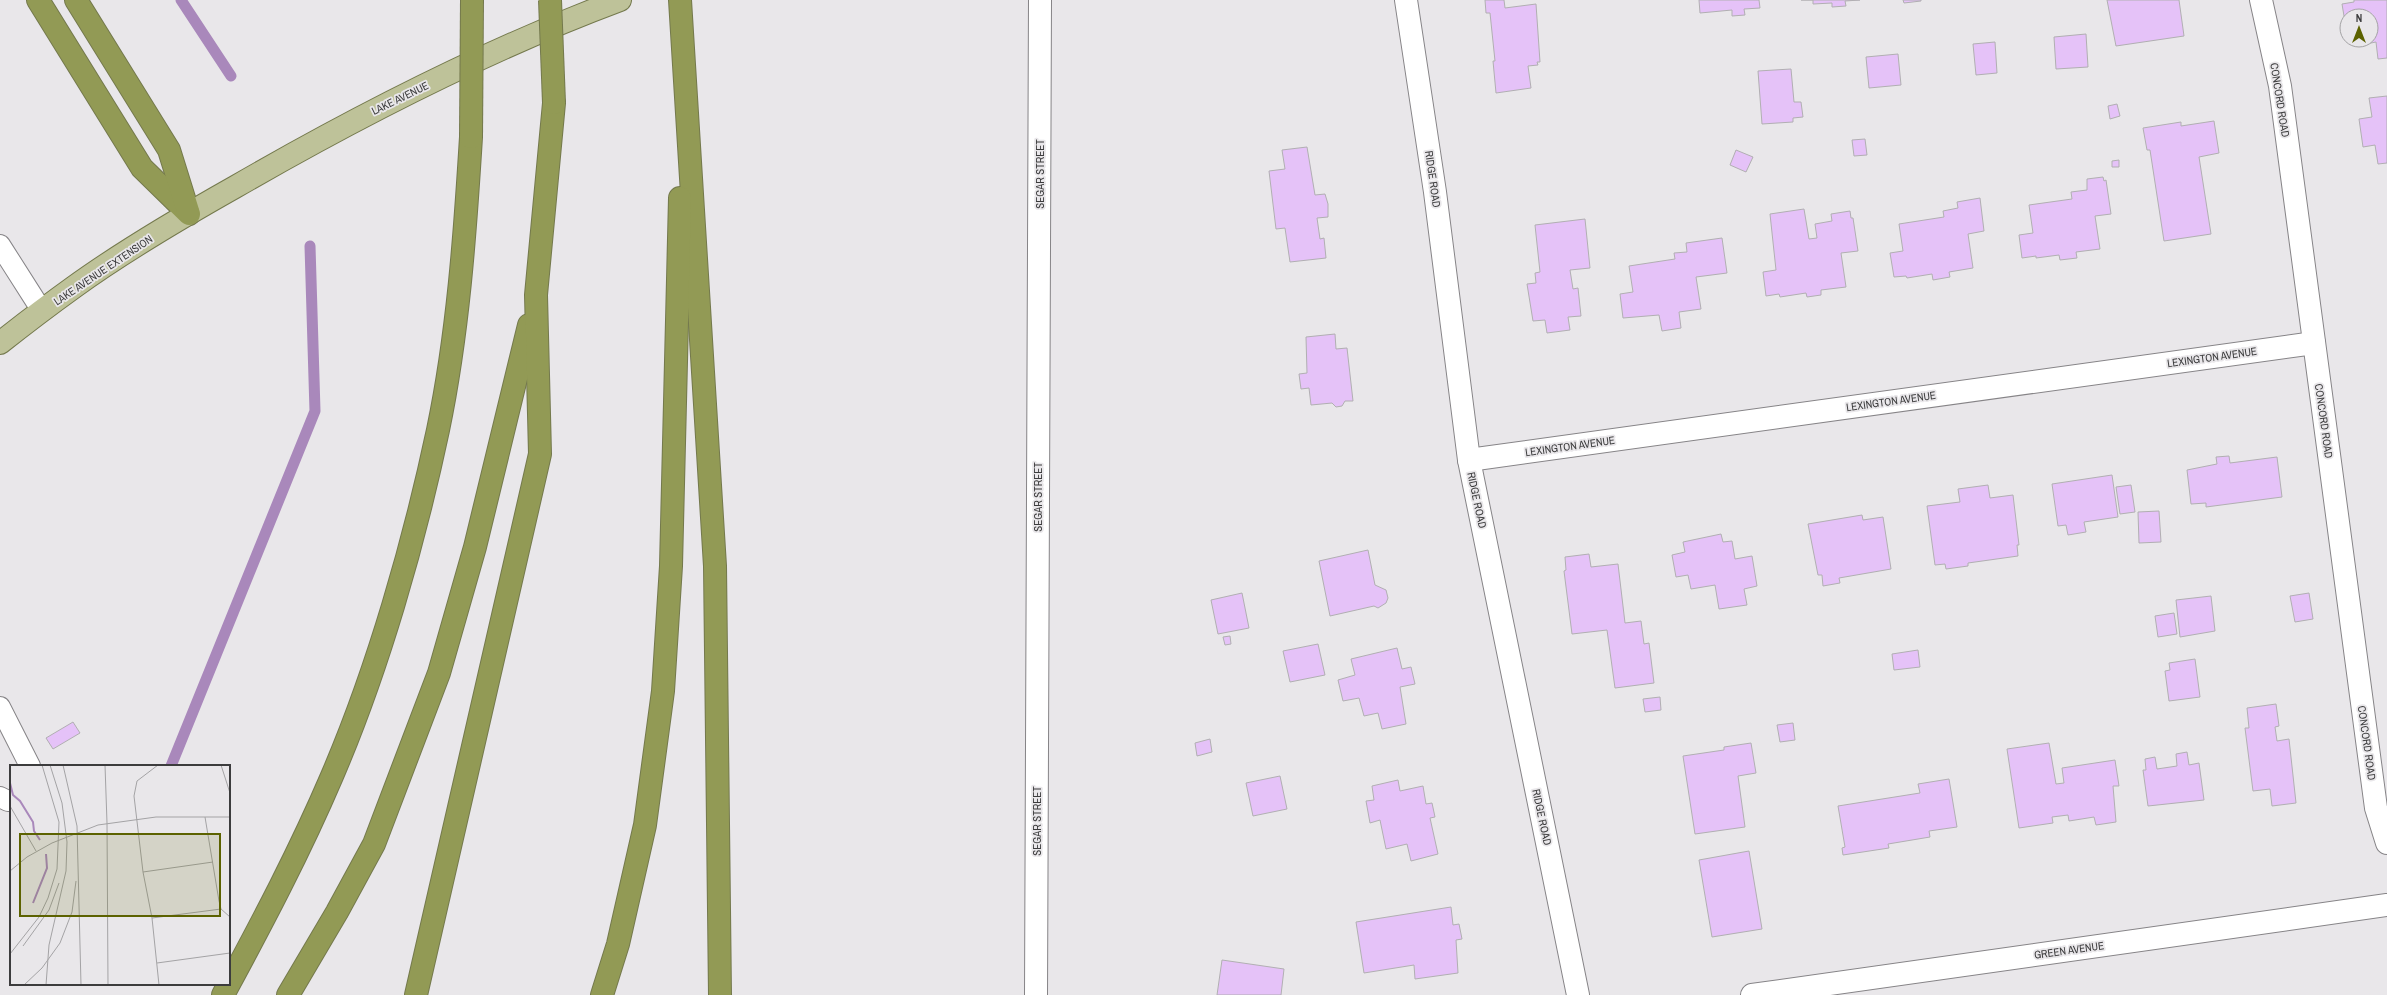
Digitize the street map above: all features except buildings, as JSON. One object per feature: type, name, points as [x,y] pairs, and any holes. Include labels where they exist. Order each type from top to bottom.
[{"type":"highway","points":[[38,0],[142,168],[189,214]]},
{"type":"highway","points":[[76,0],[169,150],[189,214]]},
{"type":"highway","points":[[230,982],[279,892],[333,774],[376,658],[412,535],[439,429],[456,314],[471,137],[472,0]]},
{"type":"highway","points":[[416,995],[540,454],[536,295],[554,103],[550,0]]},
{"type":"highway","points":[[680,0],[715,566],[720,995]]},
{"type":"highway","points":[[602,995],[618,944],[645,825],[663,691],[671,566],[684,46]]},
{"type":"highway","points":[[288,995],[337,912],[374,844],[439,673],[475,547],[536,295]]},
{"type":"highway","points":[[223,995],[228,985]]},
{"type":"main road","name":"LAKE AVENUE","points":[[189,214],[283,159],[377,109],[476,61],[620,0]]},
{"type":"main road","name":"LAKE AVENUE EXTENSION","points":[[0,343],[74,286],[189,214]]},
{"type":"street","name":"SEGAR STREET","points":[[1036,995],[1040,0]]},
{"type":"street","name":"RIDGE ROAD","points":[[1406,0],[1435,192],[1469,460],[1578,995]]},
{"type":"street","name":"CONCORD ROAD","points":[[2261,0],[2280,86],[2376,808],[2387,842]]},
{"type":"street","name":"LEXINGTON AVENUE","points":[[1469,460],[2314,343]]},
{"type":"street","name":"GREEN AVENUE","points":[[1752,995],[2387,905]]},
{"type":"lane","points":[[0,245],[42,311]]},
{"type":"lane","points":[[0,708],[29,765]]},
{"type":"lane","points":[[0,796],[8,802],[10,801]]},
{"type":"waterway","points":[[181,0],[231,76]]},
{"type":"waterway","points":[[171,765],[315,411],[310,246]]}]
